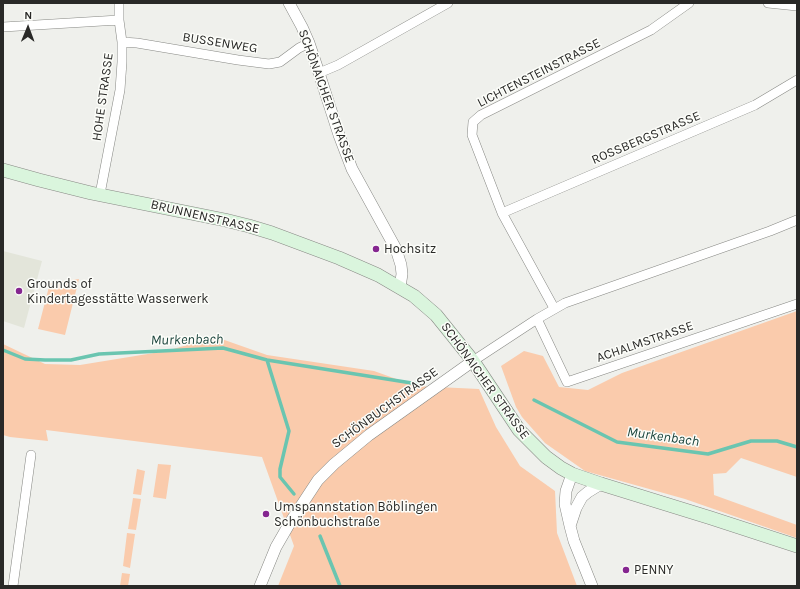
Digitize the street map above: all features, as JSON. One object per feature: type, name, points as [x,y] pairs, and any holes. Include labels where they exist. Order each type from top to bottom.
[{"type":"main road","name":"BRUNNENSTRASSE","points":[[3,170],[39,180],[225,220],[261,230],[339,258],[400,287]]},
{"type":"main road","name":"SCHÖNAICHER STRASSE","points":[[400,287],[414,296],[436,315],[473,362],[519,430],[546,457],[572,474],[797,546]]},
{"type":"street","name":"HOHE STRASSE","points":[[100,194],[120,90],[122,42],[119,20],[119,3]]},
{"type":"street","name":"SCHÖNAICHER STRASSE","points":[[289,3],[302,27],[352,169],[396,249],[402,274],[400,287]]},
{"type":"street","points":[[319,73],[448,3]]},
{"type":"street","name":"LICHTENSTEINSTRASSE","points":[[554,308],[502,213],[472,135],[473,122],[481,116],[651,30],[689,3]]},
{"type":"street","points":[[768,3],[797,6]]},
{"type":"street","points":[[3,27],[119,20]]},
{"type":"street","name":"BUSSENWEG","points":[[122,42],[138,43],[268,64],[280,62],[308,43]]},
{"type":"street","name":"ROSSBERGSTRASSE","points":[[502,213],[755,105],[797,80]]},
{"type":"street","points":[[473,362],[554,308],[565,303],[770,231],[797,220]]},
{"type":"street","name":"ACHALMSTRASSE","points":[[537,319],[567,382],[797,304]]},
{"type":"street","name":"SCHÖNBUCHSTRASSE","points":[[260,586],[276,547],[318,480],[334,464],[369,435],[473,362]]},
{"type":"street","points":[[13,586],[31,455]]},
{"type":"street","points":[[572,474],[566,491],[565,504],[574,541],[592,586]]},
{"type":"street","points":[[570,526],[576,508],[582,497],[600,484]]},
{"type":"shaded area","name":"Grounds of Kindertagesstätte Wasserwerk","points":[[3,251],[42,261],[24,328],[3,321]]},
{"type":"shaded area","points":[[79,279],[65,335],[38,329],[50,283]]},
{"type":"shaded area","points":[[797,311],[797,477],[741,458],[726,473],[713,474],[714,495],[797,525],[797,538],[685,499],[585,471],[545,443],[522,417],[516,407],[501,366],[524,351],[543,356],[559,387],[588,390],[622,373]]},
{"type":"shaded area","points":[[216,337],[267,355],[374,371],[416,386],[479,389],[496,427],[520,466],[555,491],[557,533],[577,586],[278,586],[294,546],[262,457],[46,430],[48,441],[3,435],[3,344],[45,364],[80,365],[166,351]]},
{"type":"shaded area","points":[[158,464],[171,465],[166,499],[153,497]]},
{"type":"shaded area","points":[[137,469],[145,471],[141,495],[133,494]]},
{"type":"shaded area","points":[[133,498],[141,499],[136,530],[128,529]]},
{"type":"shaded area","points":[[127,533],[135,534],[130,568],[123,566]]},
{"type":"shaded area","points":[[122,573],[130,574],[128,586],[120,586]]},
{"type":"waterway","name":"Murkenbach","points":[[3,350],[25,359],[71,360],[99,354],[223,348],[267,360],[418,384]]},
{"type":"waterway","points":[[267,360],[289,431],[280,469],[280,477],[294,494]]},
{"type":"waterway","name":"Murkenbach","points":[[534,400],[617,442],[708,454],[751,441],[777,441],[797,447]]},
{"type":"waterway","points":[[320,536],[340,586]]},
{"type":"place","name":"Hochsitz","points":[[376,249]]},
{"type":"place","name":"Grounds of Kindertagesstätte Wasserwerk","points":[[19,291]]},
{"type":"place","name":"Umspannstation Böblingen Schönbuchstraße","points":[[266,514]]},
{"type":"place","name":"PENNY","points":[[626,570]]}]
